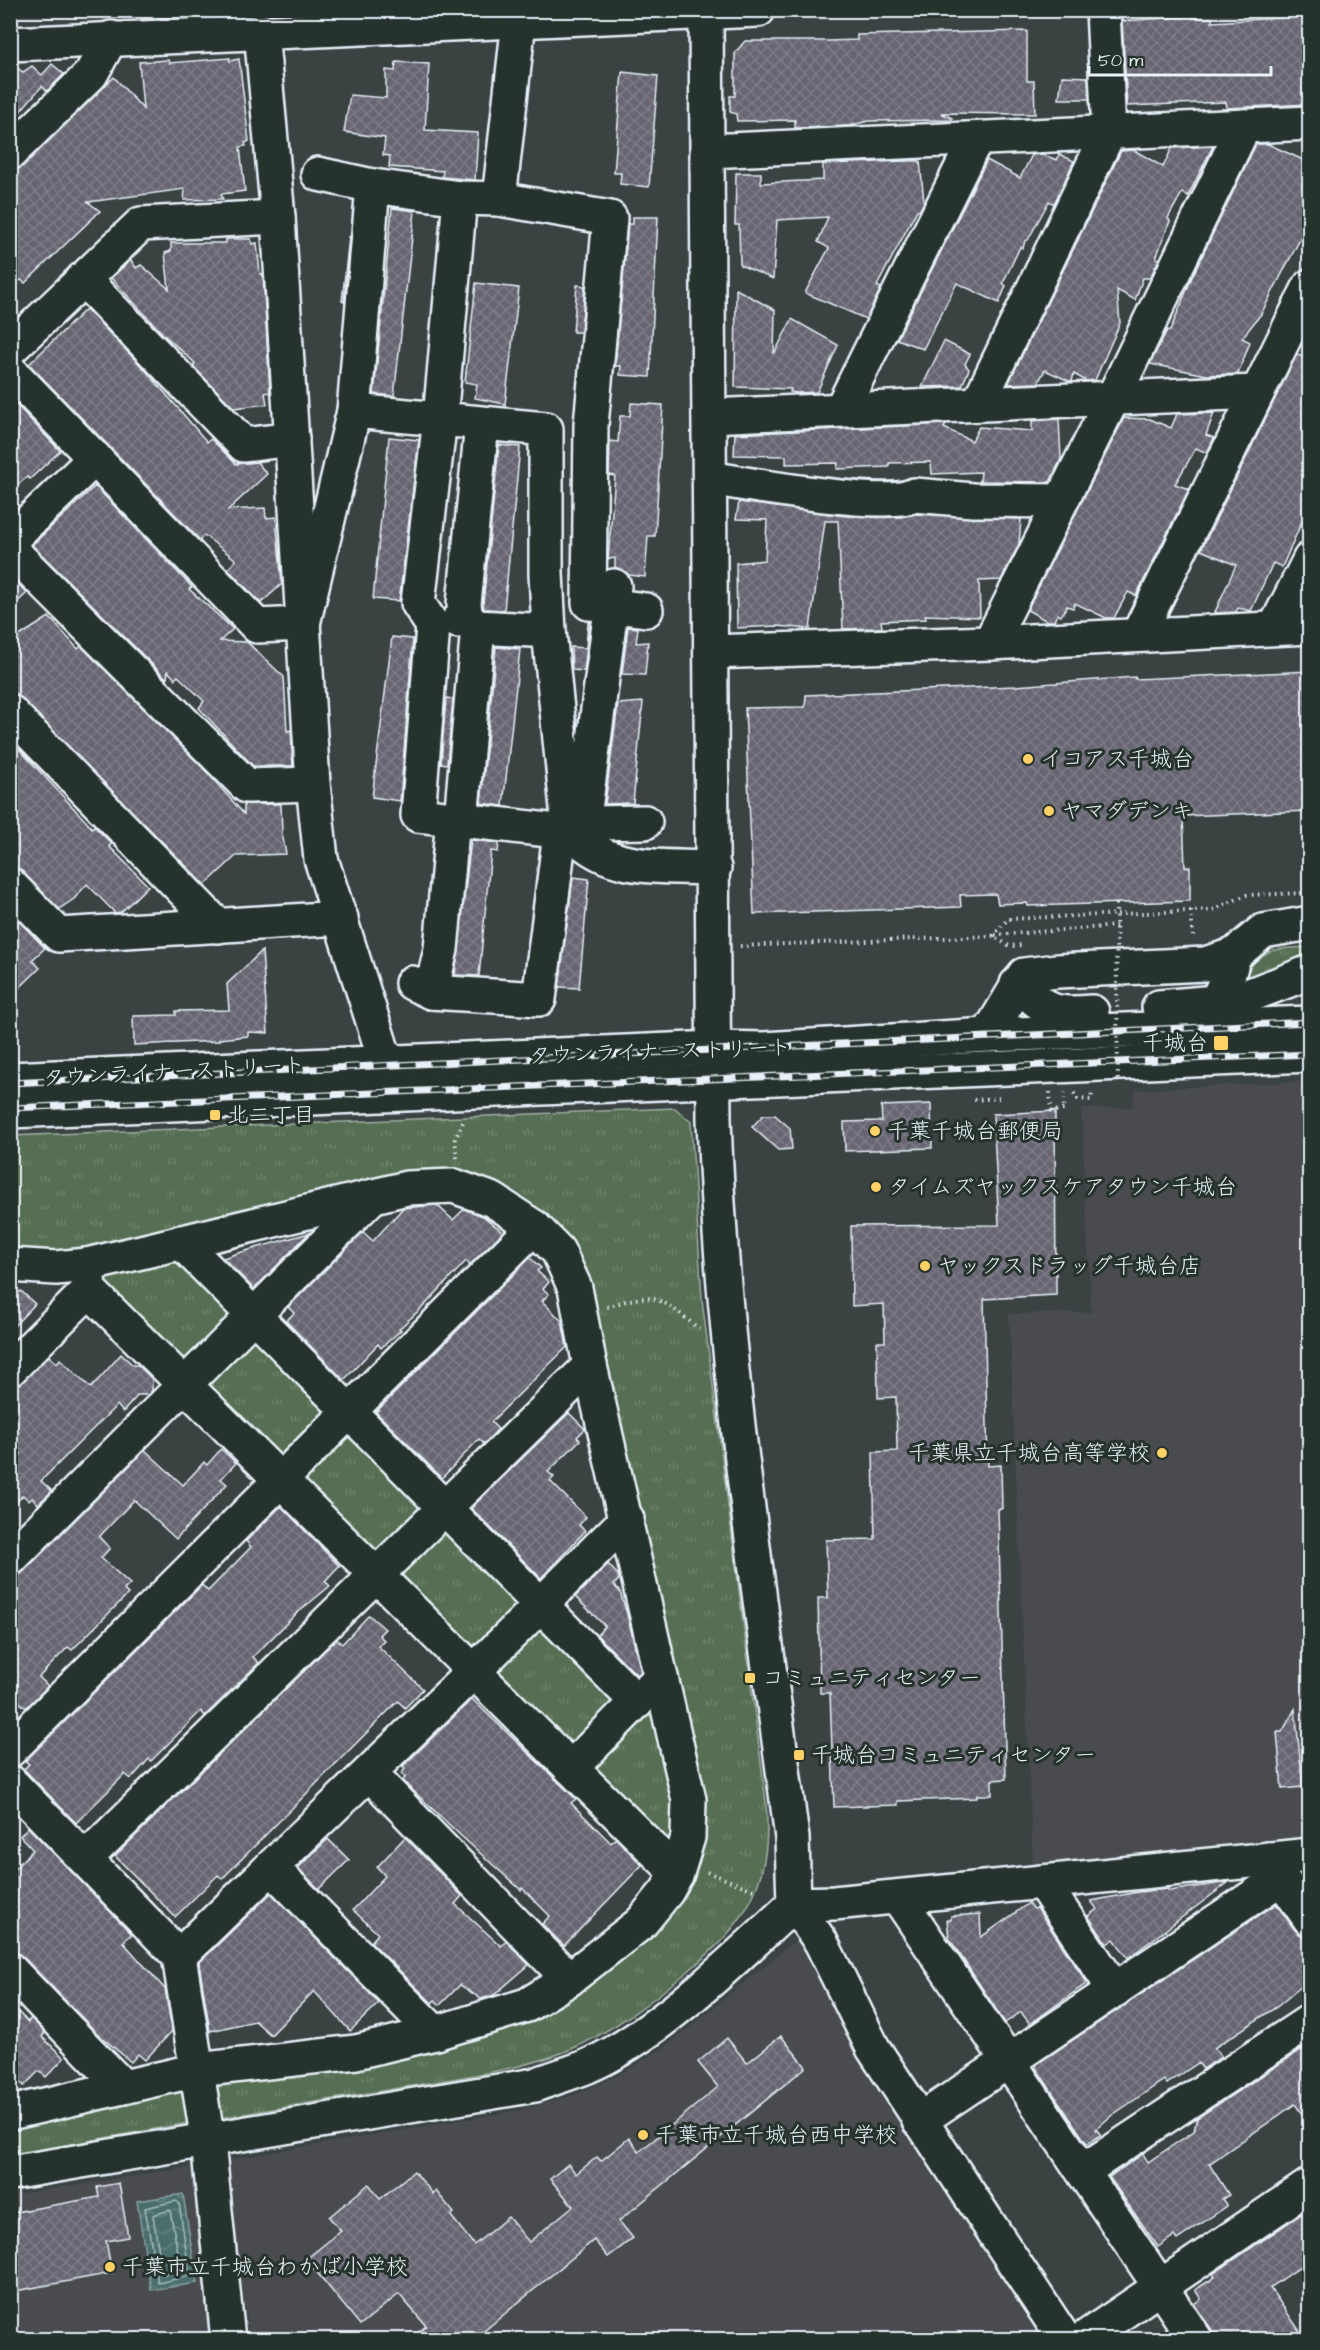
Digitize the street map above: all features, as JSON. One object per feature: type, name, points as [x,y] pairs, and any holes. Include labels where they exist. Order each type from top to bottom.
[{"type":"street","points":[[10,44],[124,28],[261,31],[706,14],[758,10]]},
{"type":"street","points":[[978,404],[1109,132],[1102,10]]},
{"type":"street","points":[[706,14],[717,1226],[741,1443],[792,1838],[794,1904],[821,1942],[873,2048],[1065,2340]]},
{"type":"street","points":[[499,199],[519,21]]},
{"type":"street","points":[[10,153],[91,74],[124,28]]},
{"type":"street","points":[[261,31],[278,217],[313,784],[321,859],[386,1062]]},
{"type":"street","points":[[708,151],[1310,123]]},
{"type":"street","points":[[990,643],[1113,398],[1244,126]]},
{"type":"street","points":[[842,408],[976,139]]},
{"type":"street","points":[[318,174],[373,186],[460,198],[499,199],[610,218],[591,425],[605,598],[573,828],[559,841],[555,862],[543,982],[539,999],[422,987],[441,949],[457,820],[472,623],[464,604],[482,424]]},
{"type":"street","points":[[303,624],[354,411],[373,186]]},
{"type":"street","points":[[460,198],[440,419],[418,603],[433,626],[418,815],[573,828],[645,822]]},
{"type":"street","points":[[10,349],[141,224],[278,217]]},
{"type":"street","points":[[83,279],[244,445],[292,439]]},
{"type":"street","points":[[1138,635],[1310,286]]},
{"type":"street","points":[[10,371],[258,626],[303,624]]},
{"type":"street","points":[[709,416],[842,408],[1256,392]]},
{"type":"street","points":[[354,411],[546,429],[548,615],[573,828],[581,843],[620,864],[714,868]]},
{"type":"street","points":[[10,540],[94,458]]},
{"type":"street","points":[[710,478],[781,490],[879,499],[906,499],[914,495],[973,501],[1060,501]]},
{"type":"street","points":[[10,549],[248,786],[313,784]]},
{"type":"street","points":[[1275,628],[1310,559]]},
{"type":"street","points":[[433,626],[548,615],[605,598],[646,610]]},
{"type":"street","points":[[711,652],[990,643],[1310,627]]},
{"type":"street","points":[[14,722],[218,926]]},
{"type":"street","points":[[10,885],[59,935],[341,918]]},
{"type":"street","points":[[988,1035],[1005,1011],[1017,984],[1024,975],[1205,964],[1234,955],[1263,931],[1310,923]]},
{"type":"street","points":[[1216,1002],[1228,977],[1234,955]]},
{"type":"street","points":[[1017,984],[1044,1008],[1063,1015],[1216,1002],[1245,997],[1310,972]]},
{"type":"street","name":"タウンライナーストリート","points":[[10,1111],[715,1063],[764,1049],[988,1035],[1310,1023]]},
{"type":"street","name":"タウンライナーストリート","points":[[10,1079],[386,1062],[715,1063],[1310,1054]]},
{"type":"street","points":[[10,1369],[88,1278],[181,1242],[407,1188],[454,1186],[493,1200],[534,1227],[558,1251],[575,1288],[590,1366],[663,1676],[689,1800],[688,1837],[691,1872]]},
{"type":"street","points":[[10,1559],[372,1197]]},
{"type":"street","points":[[10,1750],[534,1227]]},
{"type":"street","points":[[181,1242],[637,1702]]},
{"type":"street","points":[[10,1264],[56,1268],[88,1278],[184,1386],[571,1768],[691,1872]]},
{"type":"street","points":[[85,1859],[590,1366]]},
{"type":"street","points":[[179,1956],[474,1671],[627,1519]]},
{"type":"street","points":[[571,1768],[663,1676]]},
{"type":"street","points":[[369,1773],[569,1979]]},
{"type":"street","points":[[10,1782],[179,1956],[208,2142],[228,2340]]},
{"type":"street","points":[[919,2121],[1115,1990],[1275,1869],[1310,1855]]},
{"type":"street","points":[[271,1867],[435,2033]]},
{"type":"street","points":[[10,2174],[535,2085],[588,2066],[636,2039],[679,2005],[794,1904],[1042,1882],[1275,1869]]},
{"type":"street","points":[[1275,1869],[1310,1919]]},
{"type":"street","points":[[10,2113],[197,2070],[356,2052],[435,2033],[527,2005],[569,1979],[641,1923],[667,1891],[691,1872]]},
{"type":"street","points":[[1042,1882],[1115,1990]]},
{"type":"street","points":[[898,1896],[1197,2340]]},
{"type":"street","points":[[10,1970],[123,2087]]},
{"type":"street","points":[[1083,2171],[1310,2021]]},
{"type":"street","points":[[1082,2340],[1310,2185]]},
{"type":"path","points":[[993,936],[1008,919],[1213,910],[1246,895],[1310,893]]},
{"type":"path","points":[[1116,904],[1118,1082]]},
{"type":"path","points":[[1191,911],[1193,939]]},
{"type":"path","points":[[740,957],[740,946],[993,936],[1117,926]]},
{"type":"path","points":[[993,936],[1009,946]]},
{"type":"path","points":[[1050,1088],[1051,1111],[1064,1110],[1065,1088],[1075,1088]]},
{"type":"path","points":[[1084,1088],[1093,1089]]},
{"type":"path","points":[[972,1100],[993,1100],[1004,1096]]},
{"type":"path","points":[[458,1163],[455,1139],[466,1115]]},
{"type":"path","points":[[600,1309],[631,1298],[647,1297],[662,1301],[707,1335]]},
{"type":"path","points":[[691,1872],[756,1891]]},
{"type":"shaded area","name":"千葉県立千城台高等学校","points":[[1309,1081],[1309,1839],[1033,1869],[1009,1314],[1091,1312],[1081,1109],[1132,1107],[1135,1090]]},
{"type":"shaded area","name":"千葉市立千城台西中学校","points":[[803,1934],[1052,2339],[249,2339],[226,2160],[520,2110],[574,2095],[617,2076],[664,2048]]},
{"type":"shaded area","name":"千葉市立千城台わかば小学校","points":[[196,2166],[218,2339],[11,2340],[11,2195]]},
{"type":"green space","points":[[141,10],[293,11],[142,19]]},
{"type":"green space","points":[[1309,947],[1309,954],[1237,987],[1252,965],[1266,954],[1283,949]]},
{"type":"green space","points":[[675,1108],[691,1122],[702,1300],[766,1802],[765,1856],[760,1879],[752,1899],[725,1937],[673,1983],[607,2031],[560,2054],[486,2073],[219,2118],[213,2092],[221,2082],[471,2038],[698,1858],[543,1215],[499,1186],[67,1253],[11,1250],[10,1136]]},
{"type":"green space","points":[[187,1259],[245,1315],[189,1371],[96,1281]]},
{"type":"green space","points":[[257,1327],[342,1411],[275,1464],[204,1380]]},
{"type":"green space","points":[[349,1423],[435,1507],[383,1560],[297,1483]]},
{"type":"green space","points":[[447,1520],[535,1604],[481,1656],[395,1571]]},
{"type":"green space","points":[[544,1616],[630,1702],[576,1752],[488,1668]]},
{"type":"green space","points":[[648,1706],[658,1708],[672,1773],[677,1846],[663,1846],[588,1773]]},
{"type":"green space","points":[[170,2088],[181,2092],[188,2123],[11,2155],[11,2126]]},
{"type":"water","points":[[183,2194],[197,2283],[151,2290],[137,2201]]},
{"type":"building","points":[[1193,16],[1193,18],[1212,18],[1212,22],[1310,16],[1310,104],[1227,108],[1226,102],[1127,106],[1122,21]]},
{"type":"building","points":[[1027,31],[1027,81],[1034,81],[1035,114],[941,113],[952,120],[868,121],[849,126],[795,128],[795,120],[737,121],[736,114],[730,112],[730,96],[735,96],[735,53],[745,41],[857,40],[857,35]]},
{"type":"building","points":[[230,58],[230,61],[239,59],[249,141],[245,143],[246,146],[240,147],[245,191],[221,194],[223,199],[184,200],[185,189],[88,202],[100,211],[25,283],[21,280],[10,290],[10,171],[23,166],[114,77],[143,109],[139,62],[168,60],[169,63]]},
{"type":"building","points":[[396,62],[429,64],[425,130],[478,133],[475,180],[442,177],[443,171],[389,167],[390,156],[383,155],[385,138],[344,132],[350,95],[386,98],[386,70],[395,71]]},
{"type":"building","points":[[10,63],[23,72],[32,66],[42,75],[52,64],[64,74],[47,91],[42,86],[10,123]]},
{"type":"building","points":[[622,72],[658,76],[649,187],[620,184],[621,173],[614,173]]},
{"type":"building","points":[[1062,76],[1088,77],[1089,99],[1059,99]]},
{"type":"building","points":[[1256,144],[1268,144],[1310,163],[1310,220],[1261,314],[1242,338],[1250,342],[1238,374],[1207,375],[1150,364],[1167,330],[1170,331],[1192,277]]},
{"type":"building","points":[[1213,146],[1188,196],[1182,193],[1168,218],[1170,221],[1156,258],[1159,259],[1150,278],[1143,278],[1135,300],[1117,290],[1120,323],[1095,380],[1086,381],[1074,374],[1072,381],[1069,381],[1045,370],[1038,383],[1008,384],[1121,151],[1134,150],[1163,167],[1172,148]]},
{"type":"building","points":[[1041,154],[1057,160],[1059,154],[1074,161],[1054,204],[1049,201],[1023,248],[1020,247],[1003,283],[1006,286],[999,303],[957,283],[923,349],[897,339],[987,160],[1020,178],[1032,155]]},
{"type":"building","points":[[920,161],[924,202],[920,210],[917,210],[877,286],[881,288],[866,319],[805,293],[829,248],[818,242],[828,217],[777,220],[773,279],[740,265],[739,225],[735,225],[736,173],[761,173],[761,183],[823,180],[823,164]]},
{"type":"building","points":[[392,208],[415,211],[394,396],[374,394]]},
{"type":"building","points":[[633,217],[658,217],[650,377],[620,375],[621,366],[615,366],[628,224],[633,224]]},
{"type":"building","points":[[350,237],[344,302],[342,301]]},
{"type":"building","points":[[226,239],[251,239],[252,244],[257,243],[260,274],[263,274],[270,392],[265,393],[267,404],[234,408],[193,366],[195,363],[163,334],[111,278],[131,260],[136,268],[141,265],[169,289],[165,253],[171,251],[171,243],[226,243]]},
{"type":"building","points":[[476,283],[519,288],[505,404],[475,398],[477,384],[465,382]]},
{"type":"building","points":[[577,285],[585,286],[581,332],[573,332]]},
{"type":"building","points":[[736,289],[775,310],[774,354],[792,319],[838,345],[817,392],[797,393],[790,392],[791,389],[735,387]]},
{"type":"building","points":[[86,309],[147,372],[207,442],[211,439],[236,464],[257,462],[267,474],[228,510],[265,508],[266,518],[276,517],[282,584],[261,603],[228,569],[236,560],[204,535],[200,540],[29,364]]},
{"type":"building","points":[[944,341],[970,354],[965,364],[969,369],[962,386],[922,387]]},
{"type":"building","points":[[1297,354],[1310,361],[1310,503],[1282,567],[1273,563],[1251,611],[1238,608],[1236,612],[1217,613],[1215,612],[1236,565],[1201,550]]},
{"type":"building","points":[[10,398],[60,451],[30,479],[27,477],[10,492]]},
{"type":"building","points":[[631,403],[663,405],[655,536],[648,536],[645,577],[629,575],[615,567],[615,558],[608,559],[615,476],[609,475],[610,441],[618,442],[620,416],[630,416]]},
{"type":"building","points":[[1214,413],[1206,435],[1214,438],[1207,453],[1196,448],[1175,484],[1189,489],[1136,596],[1128,592],[1114,618],[1106,618],[1075,603],[1073,608],[1067,606],[1061,616],[1057,614],[1054,621],[1047,621],[1027,610],[1124,418],[1150,419],[1171,428],[1177,414]]},
{"type":"building","points":[[1059,419],[1061,459],[1050,482],[980,481],[981,472],[932,474],[931,462],[889,463],[889,467],[837,469],[838,463],[786,464],[786,456],[734,455],[735,434],[946,424],[944,428],[972,441],[979,427],[1032,431],[1032,421]]},
{"type":"building","points":[[389,437],[419,440],[399,601],[373,599]]},
{"type":"building","points":[[499,445],[520,447],[504,610],[484,609],[483,604]]},
{"type":"building","points":[[95,486],[192,587],[189,589],[233,629],[220,641],[247,642],[284,677],[287,731],[291,730],[293,766],[253,766],[199,708],[204,701],[178,676],[175,679],[168,671],[167,679],[32,545]]},
{"type":"building","points":[[739,502],[846,516],[900,517],[915,514],[1021,519],[1019,544],[1001,580],[979,581],[980,617],[925,615],[926,619],[881,621],[882,628],[843,629],[838,521],[825,521],[810,629],[777,626],[737,628],[736,563],[765,560],[767,520],[736,519]]},
{"type":"building","points":[[10,576],[27,593],[10,609]]},
{"type":"building","points":[[49,617],[78,649],[81,646],[203,768],[244,814],[244,804],[281,804],[282,833],[286,854],[236,856],[205,885],[10,688],[10,642]]},
{"type":"building","points":[[588,622],[590,622],[584,671],[572,670],[571,647],[586,648]]},
{"type":"building","points":[[628,627],[638,628],[636,643],[648,642],[645,675],[622,674]]},
{"type":"building","points":[[392,637],[413,639],[400,801],[372,797]]},
{"type":"building","points":[[496,647],[520,649],[503,806],[481,803]]},
{"type":"building","name":"イコアス千城台","points":[[1310,671],[1310,811],[1183,816],[1185,867],[1190,867],[1190,901],[1028,906],[1027,903],[998,904],[996,894],[960,895],[961,907],[754,914],[745,708],[805,707],[806,695],[1015,686],[1135,677],[1135,679]]},
{"type":"building","points":[[446,698],[453,699],[447,764],[441,763]]},
{"type":"building","points":[[643,702],[633,803],[605,804],[618,704]]},
{"type":"building","points":[[10,739],[92,828],[94,826],[112,844],[109,846],[148,886],[121,912],[115,913],[87,884],[74,899],[59,909],[23,872],[10,865]]},
{"type":"building","points":[[471,840],[499,843],[498,852],[491,851],[479,976],[455,975]]},
{"type":"building","points":[[573,877],[589,879],[579,988],[559,987]]},
{"type":"building","points":[[10,912],[45,948],[32,960],[40,968],[10,997]]},
{"type":"building","points":[[262,951],[268,1033],[248,1032],[248,1036],[219,1039],[219,1041],[134,1045],[133,1016],[176,1015],[176,1011],[229,1010],[227,984]]},
{"type":"building","points":[[931,1104],[932,1148],[845,1151],[844,1122],[882,1121],[881,1106]]},
{"type":"building","points":[[1055,1111],[1056,1295],[984,1299],[988,1466],[1001,1465],[1002,1509],[998,1509],[1006,1779],[992,1780],[992,1795],[977,1795],[977,1798],[898,1801],[898,1805],[834,1807],[830,1693],[820,1693],[818,1598],[828,1598],[826,1540],[875,1539],[873,1452],[897,1451],[896,1397],[878,1398],[877,1342],[885,1342],[884,1304],[852,1306],[851,1226],[999,1225],[993,1114]]},
{"type":"building","points":[[763,1115],[775,1115],[790,1128],[792,1149],[778,1150],[752,1127]]},
{"type":"building","points":[[437,1205],[453,1220],[464,1209],[483,1216],[503,1232],[470,1265],[466,1261],[399,1329],[401,1330],[381,1348],[378,1344],[344,1380],[286,1321],[294,1313],[288,1307],[363,1232],[373,1241],[403,1208]]},
{"type":"building","points":[[309,1233],[254,1289],[223,1258],[235,1254]]},
{"type":"building","points":[[530,1258],[541,1268],[537,1271],[549,1282],[543,1289],[549,1294],[542,1301],[562,1321],[567,1347],[491,1422],[498,1429],[484,1444],[479,1439],[442,1478],[376,1412]]},
{"type":"building","points":[[21,1291],[35,1304],[10,1330],[10,1300]]},
{"type":"building","points":[[121,1354],[133,1365],[138,1365],[152,1379],[152,1391],[148,1395],[138,1395],[123,1412],[117,1405],[41,1481],[52,1491],[38,1504],[32,1498],[29,1501],[23,1495],[10,1509],[10,1465],[21,1454],[10,1444],[10,1393],[49,1356],[57,1363],[60,1359],[91,1388]]},
{"type":"building","points":[[569,1413],[585,1429],[577,1437],[580,1440],[548,1472],[554,1477],[550,1481],[586,1517],[579,1525],[585,1531],[541,1578],[471,1508]]},
{"type":"building","points":[[221,1449],[236,1463],[221,1479],[227,1484],[176,1539],[134,1500],[99,1537],[110,1548],[101,1558],[130,1584],[124,1590],[128,1594],[72,1650],[68,1647],[39,1677],[48,1686],[26,1708],[10,1694],[10,1581],[23,1572],[145,1450],[183,1485],[204,1462],[207,1465]]},
{"type":"building","points":[[281,1506],[339,1566],[325,1581],[330,1586],[296,1614],[253,1657],[259,1663],[205,1716],[201,1711],[151,1761],[149,1759],[131,1779],[125,1774],[76,1823],[24,1769],[29,1764],[25,1761],[202,1585],[208,1591],[251,1547],[246,1541]]},
{"type":"building","points":[[608,1564],[618,1575],[619,1579],[614,1585],[620,1592],[627,1614],[641,1672],[637,1675],[597,1635],[605,1626],[575,1597]]},
{"type":"building","points":[[369,1615],[385,1629],[379,1635],[384,1640],[378,1646],[423,1689],[405,1708],[398,1701],[222,1879],[218,1875],[175,1917],[115,1856],[337,1639],[342,1644]]},
{"type":"building","points":[[472,1699],[576,1799],[571,1803],[611,1843],[616,1838],[642,1865],[564,1946],[542,1924],[550,1916],[403,1781],[405,1777],[401,1774],[405,1769],[402,1767]]},
{"type":"building","points":[[1295,1709],[1303,1787],[1282,1789],[1277,1732],[1282,1732]]},
{"type":"building","points":[[28,1827],[132,1934],[123,1942],[165,1989],[172,2031],[145,2060],[138,2054],[131,2062],[98,2034],[23,1957],[10,1952],[10,1873],[33,1850],[20,1836]]},
{"type":"building","points":[[405,1837],[462,1896],[455,1904],[501,1946],[506,1941],[529,1965],[494,1995],[481,1999],[460,1985],[440,2005],[435,2000],[432,2003],[371,1942],[378,1934],[353,1910],[385,1876],[377,1867]]},
{"type":"building","points":[[328,1839],[349,1860],[319,1889],[298,1868]]},
{"type":"building","points":[[1229,1882],[1128,1958],[1114,1939],[1107,1944],[1088,1916],[1097,1909],[1091,1901],[1138,1892],[1168,1889],[1169,1891]]},
{"type":"building","points":[[271,1893],[379,2003],[350,2031],[314,1991],[271,2035],[255,2021],[210,2031],[199,1963]]},
{"type":"building","points":[[1029,1903],[1034,1909],[1037,1908],[1087,1983],[1030,2024],[1021,2012],[1005,2023],[949,1938],[947,1920],[951,1920],[951,1916],[980,1914],[981,1937]]},
{"type":"building","points":[[1276,1904],[1295,1930],[1310,1939],[1310,1979],[1278,2006],[1214,2048],[1221,2057],[1203,2069],[1198,2063],[1167,2084],[1164,2080],[1111,2116],[1096,2129],[1101,2135],[1087,2144],[1036,2068],[1037,2064]]},
{"type":"building","points":[[10,2004],[28,2022],[31,2018],[45,2033],[42,2037],[64,2058],[46,2077],[39,2071],[24,2086],[10,2072]]},
{"type":"building","points":[[781,2036],[806,2067],[619,2221],[633,2238],[608,2257],[594,2240],[473,2340],[409,2340],[426,2326],[399,2294],[360,2325],[306,2259],[341,2231],[329,2217],[369,2184],[380,2199],[414,2171],[433,2194],[436,2191],[454,2213],[451,2216],[474,2245],[508,2217],[529,2242],[573,2206],[550,2179],[568,2164],[576,2174],[597,2157],[601,2161],[629,2138],[639,2152],[718,2087],[698,2062],[727,2038],[747,2063]]},
{"type":"building","points":[[1310,2044],[1310,2125],[1295,2104],[1209,2164],[1229,2195],[1222,2199],[1227,2206],[1177,2240],[1174,2236],[1158,2247],[1109,2177],[1143,2154],[1148,2162],[1194,2131],[1197,2118]]},
{"type":"building","points":[[119,2183],[128,2237],[106,2241],[112,2273],[10,2292],[10,2213],[99,2197],[97,2187]]},
{"type":"building","points":[[1310,2208],[1310,2260],[1270,2288],[1306,2340],[1215,2340],[1212,2330],[1194,2304],[1201,2299],[1195,2290],[1215,2277],[1213,2274]]},
{"type":"railway","points":[[10,1083],[1310,1022]]},
{"type":"railway","points":[[10,1108],[1310,1054]]},
{"type":"place","name":"イコアス千城台","points":[[1028,759]]},
{"type":"place","name":"ヤマダデンキ","points":[[1049,811]]},
{"type":"place","name":"千城台","points":[[1221,1043]]},
{"type":"place","name":"北二丁目","points":[[215,1115]]},
{"type":"place","name":"千葉千城台郵便局","points":[[875,1131]]},
{"type":"place","name":"タイムズヤックスケアタウン千城台","points":[[876,1187]]},
{"type":"place","name":"ヤックスドラッグ千城台店","points":[[925,1266]]},
{"type":"place","name":"千葉県立千城台高等学校","points":[[1162,1453]]},
{"type":"place","name":"コミュニティセンター","points":[[750,1678]]},
{"type":"place","name":"千城台コミュニティセンター","points":[[799,1755]]},
{"type":"place","name":"千葉市立千城台西中学校","points":[[643,2135]]},
{"type":"place","name":"千葉市立千城台わかば小学校","points":[[110,2267]]}]
